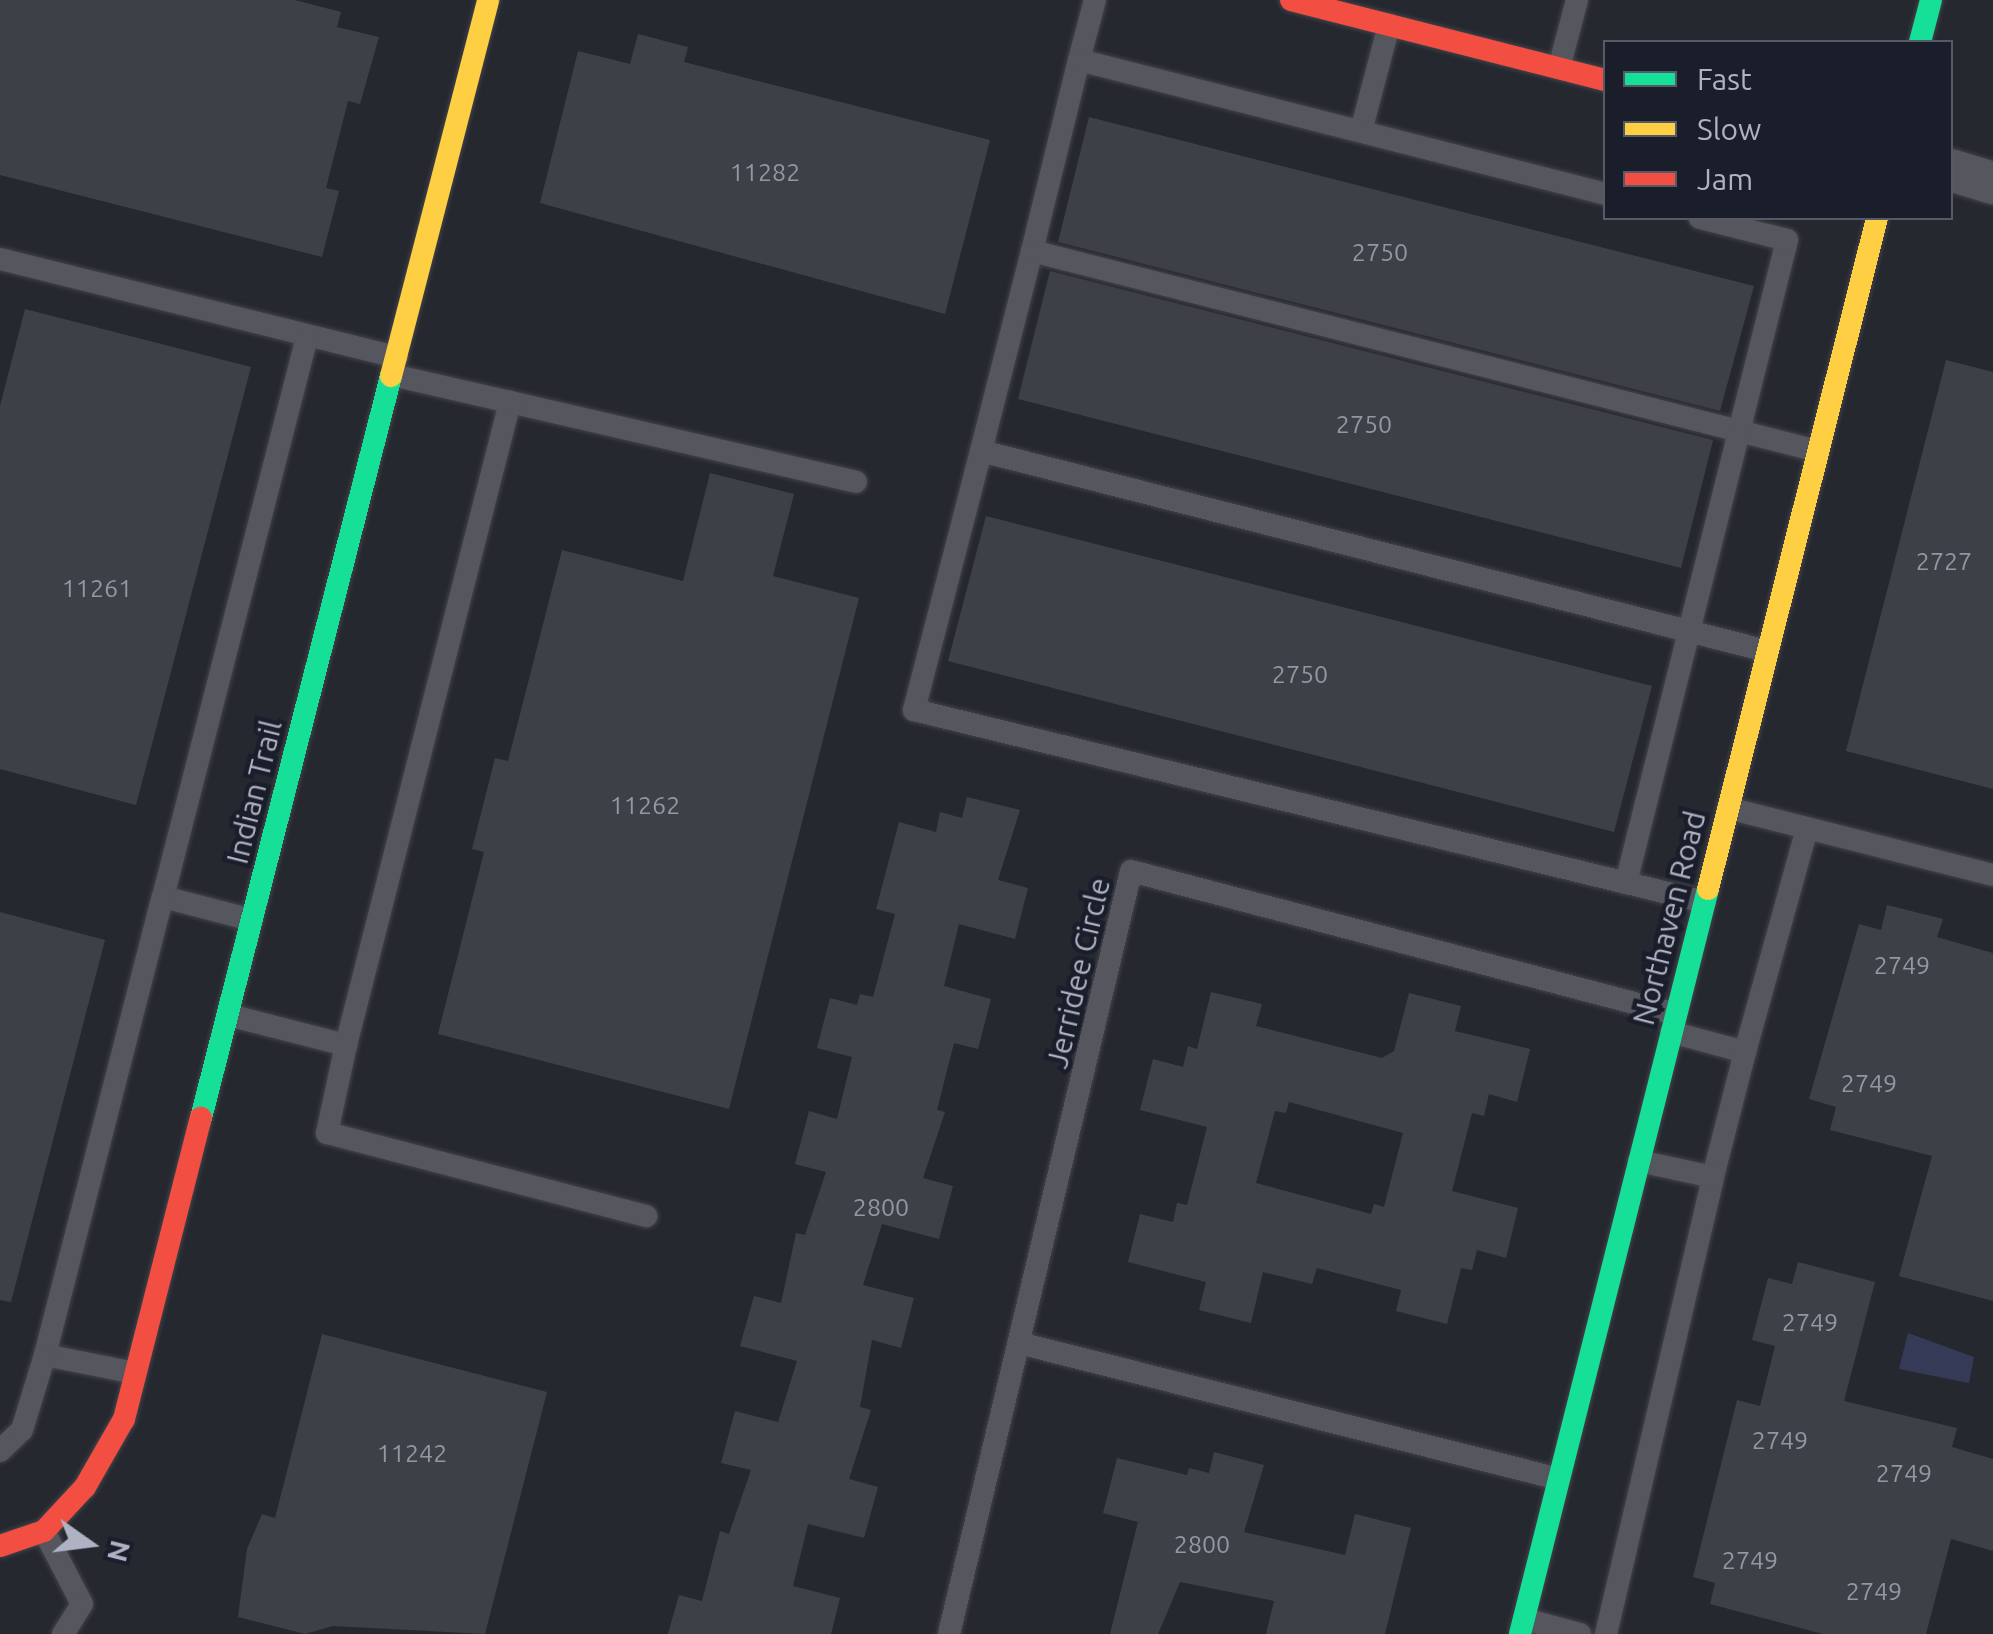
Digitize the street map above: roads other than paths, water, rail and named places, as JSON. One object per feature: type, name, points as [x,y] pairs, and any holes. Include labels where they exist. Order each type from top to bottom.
[{"type":"street","name":"Indian Trail","points":[[0,1546],[44,1532],[85,1488],[124,1419],[488,0]]},
{"type":"street","points":[[1293,0],[1603,79]]},
{"type":"street","points":[[1921,40],[1931,0]]},
{"type":"street","points":[[1953,171],[1993,183]]},
{"type":"street","name":"Northaven Road","points":[[1522,1627],[1876,220]]},
{"type":"lane","points":[[1095,0],[914,710],[1705,902]]},
{"type":"lane","points":[[1559,68],[1577,0]]},
{"type":"lane","points":[[1361,131],[1389,25]]},
{"type":"lane","points":[[1079,60],[1603,193]]},
{"type":"lane","points":[[1626,882],[1686,630],[1787,240],[1708,220]]},
{"type":"lane","points":[[1032,251],[1818,450]]},
{"type":"lane","points":[[0,259],[307,337],[510,402],[856,482]]},
{"type":"lane","points":[[0,1451],[22,1430],[45,1355],[307,337]]},
{"type":"lane","points":[[510,402],[326,1133],[646,1216]]},
{"type":"lane","points":[[981,452],[1767,651]]},
{"type":"lane","points":[[1728,808],[1993,875]]},
{"type":"lane","points":[[1606,1634],[1745,1052],[1808,828]]},
{"type":"lane","name":"Jerridee Circle","points":[[949,1634],[1023,1344],[1131,871],[1674,1023]]},
{"type":"lane","points":[[163,898],[252,920]]},
{"type":"lane","points":[[228,1015],[346,1045]]},
{"type":"lane","points":[[1674,1023],[1745,1052]]},
{"type":"lane","points":[[1640,1161],[1714,1178]]},
{"type":"lane","points":[[1023,1344],[1559,1479]]},
{"type":"lane","points":[[45,1355],[136,1373]]},
{"type":"lane","points":[[44,1532],[82,1604],[62,1634]]},
{"type":"lane","points":[[1522,1627],[1580,1634]]},
{"type":"water","points":[[1908,1333],[1974,1357],[1969,1383],[1899,1369]]}]
